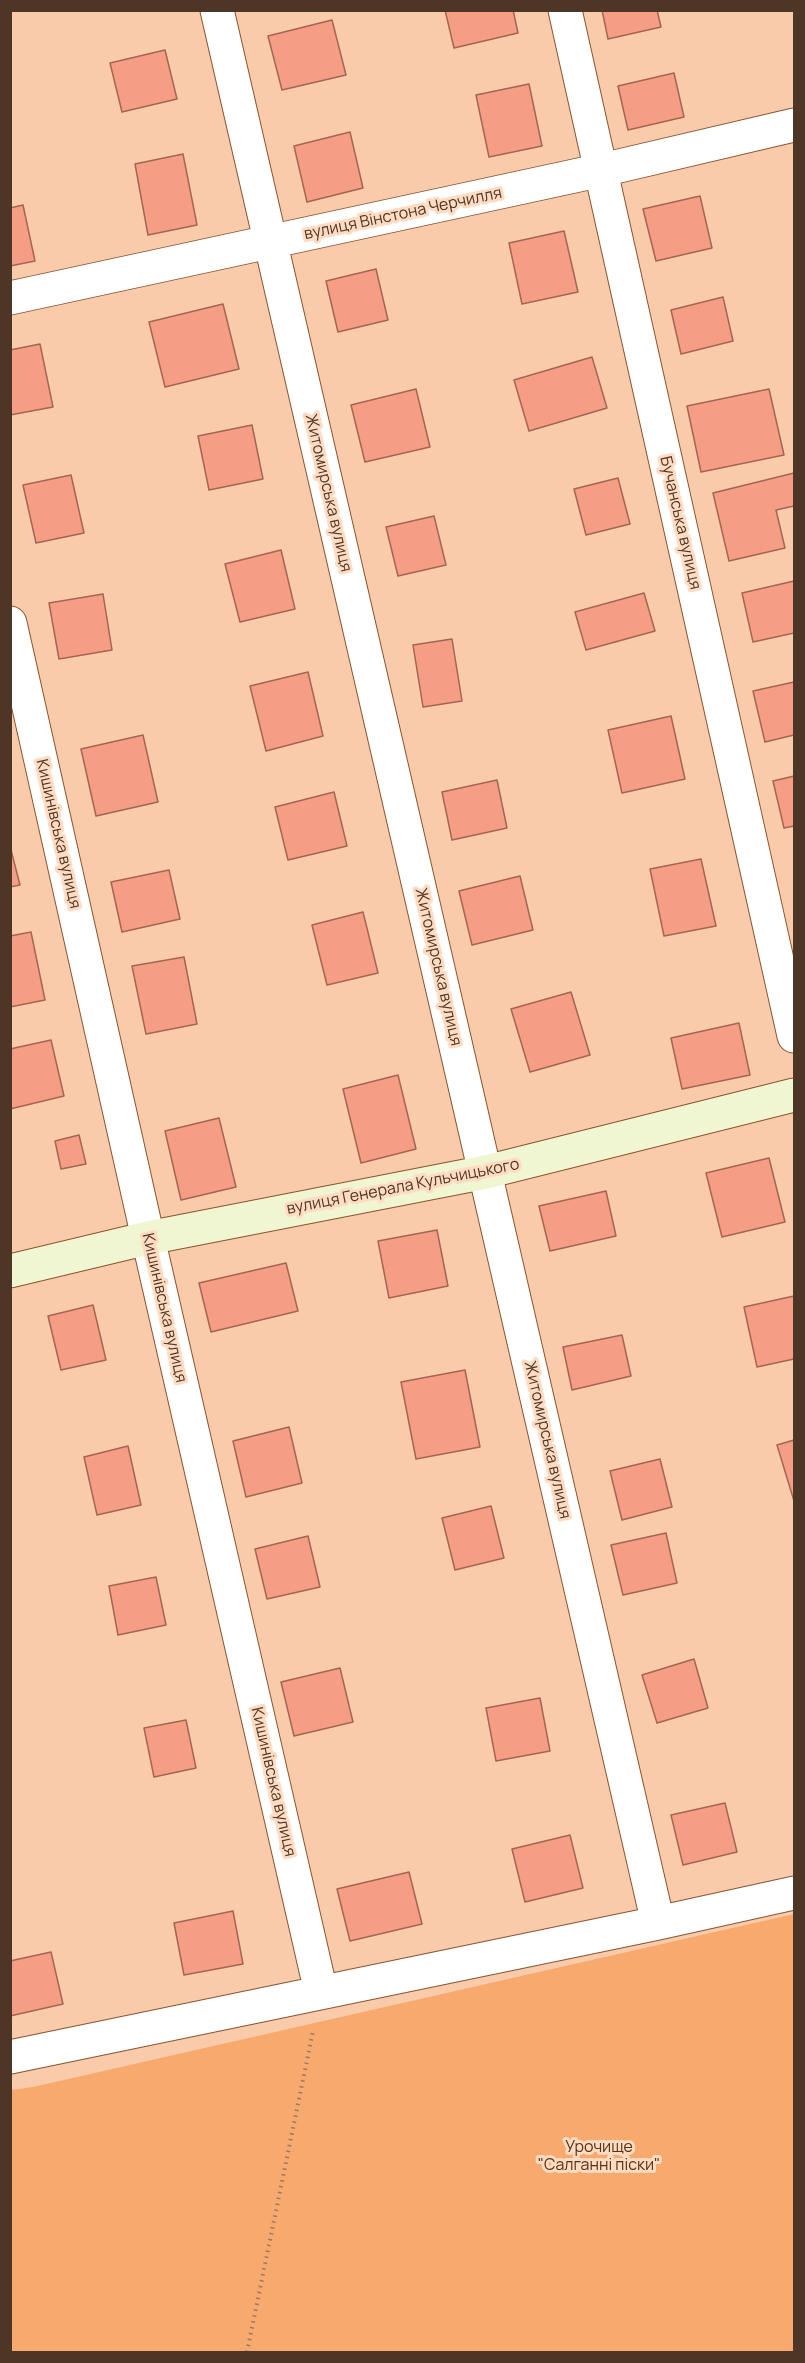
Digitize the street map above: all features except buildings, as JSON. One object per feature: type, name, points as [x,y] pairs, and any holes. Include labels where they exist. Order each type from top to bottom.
[{"type":"street","name":"Житомирська вулиця","points":[[217,10],[658,1923]]},
{"type":"street","name":"Бучанська вулиця","points":[[566,10],[795,1036]]},
{"type":"street","name":"вулиця Вінстона Черчилля","points":[[10,298],[602,170],[795,125]]},
{"type":"street","name":"Кишинівська вулиця","points":[[10,623],[321,1992]]},
{"type":"street","name":"вулиця Генерала Кульчицького","points":[[10,1271],[148,1238],[486,1172],[795,1095]]},
{"type":"street","points":[[10,2057],[795,1893]]},
{"type":"path","points":[[247,2352],[321,1992]]},
{"type":"green space","name":"Урочище \"Салганні піски\"","points":[[794,1914],[794,2352],[11,2352],[11,2090],[33,2087]]}]
